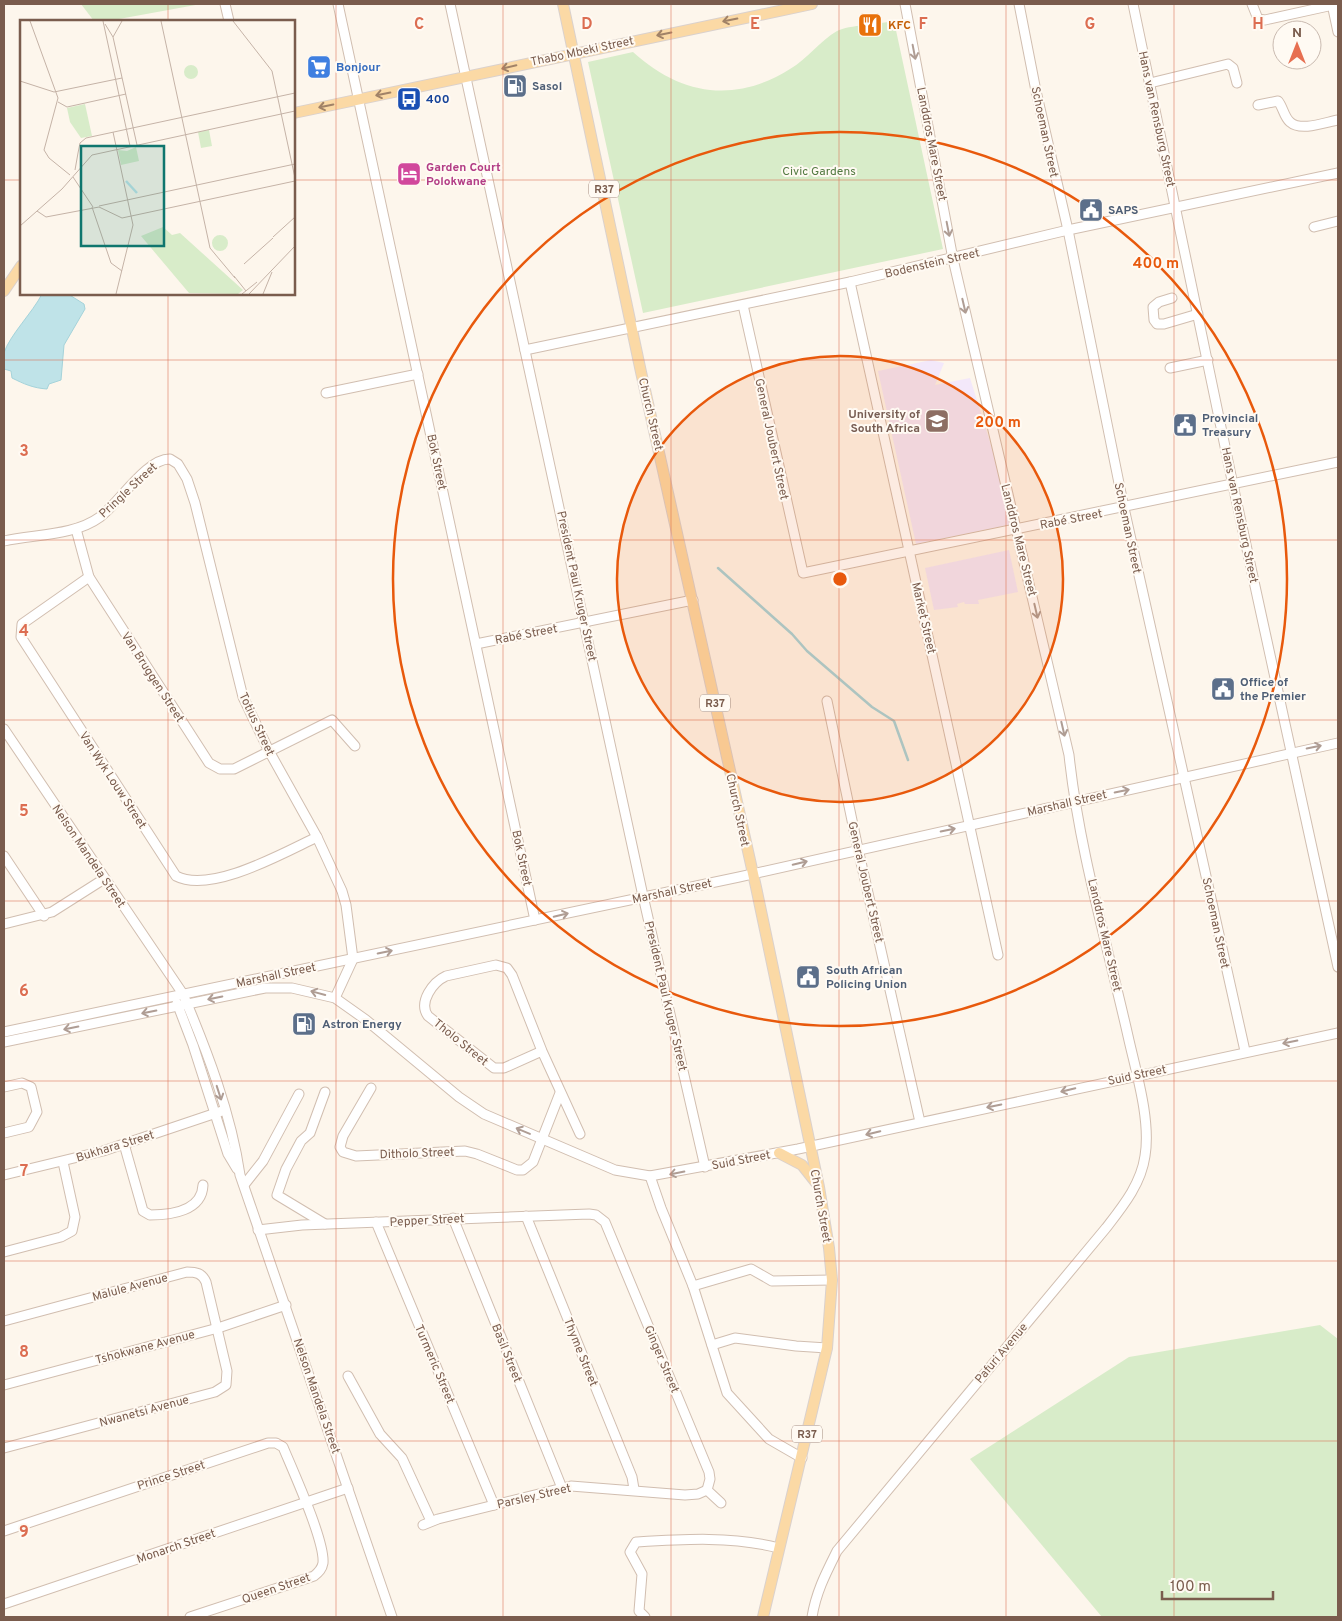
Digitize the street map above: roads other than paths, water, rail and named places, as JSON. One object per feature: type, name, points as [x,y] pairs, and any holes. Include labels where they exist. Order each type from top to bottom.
[{"type":"main road","name":"Church Street","points":[[564,4],[613,228],[632,327],[678,531],[819,1186],[832,1280],[827,1348],[763,1617]]},
{"type":"main road","name":"Thabo Mbeki Street","points":[[295,113],[792,6],[812,4]]},
{"type":"main road","points":[[4,291],[20,267]]},
{"type":"main road","points":[[779,1153],[802,1165],[819,1186]]},
{"type":"street","points":[[225,4],[229,20]]},
{"type":"street","name":"Bok Street","points":[[338,4],[535,920]]},
{"type":"street","name":"President Paul Kruger Street","points":[[450,4],[542,420],[643,896],[705,1167]]},
{"type":"street","name":"Landdros Mare Street","points":[[906,4],[953,259],[1002,471],[1018,529],[1069,755],[1074,801],[1136,1074]]},
{"type":"street","name":"Schoeman Street","points":[[1019,4],[1036,91],[1068,230],[1124,508],[1245,1051]]},
{"type":"street","name":"Hans van Rensburg Street","points":[[1133,4],[1233,485],[1338,967]]},
{"type":"street","points":[[1252,4],[1258,19],[1265,20],[1333,5],[1338,32]]},
{"type":"street","points":[[1150,84],[1228,64],[1232,66],[1238,83]]},
{"type":"street","points":[[1258,105],[1278,101],[1287,119],[1294,124],[1306,126],[1338,120]]},
{"type":"street","name":"Bodenstein Street","points":[[525,350],[850,282],[953,259],[1068,230],[1338,173]]},
{"type":"street","points":[[1314,227],[1338,221]]},
{"type":"street","name":"Market Street","points":[[850,282],[971,825],[998,955]]},
{"type":"street","points":[[1172,298],[1153,306],[1153,316],[1157,324],[1164,324],[1198,314]]},
{"type":"street","name":"General Joubert Street","points":[[743,305],[803,573]]},
{"type":"street","points":[[1170,368],[1208,360]]},
{"type":"street","points":[[326,393],[418,374]]},
{"type":"street","name":"Pringle Street","points":[[4,541],[76,529],[102,516],[146,471],[157,462],[166,458]]},
{"type":"street","name":"Totius Street","points":[[166,458],[174,461],[187,479],[243,697],[269,751],[317,837],[344,898],[353,959]]},
{"type":"street","name":"Rabé Street","points":[[803,573],[909,550],[1124,508],[1338,462]]},
{"type":"street","name":"Van Bruggen Street","points":[[76,529],[89,577],[209,763],[220,768],[234,769],[332,720],[355,746]]},
{"type":"street","name":"Van Wyk Louw Street","points":[[89,577],[22,624],[21,637],[176,876],[198,882],[245,871],[317,837]]},
{"type":"street","name":"Rabé Street","points":[[476,644],[693,600]]},
{"type":"street","name":"General Joubert Street","points":[[827,701],[858,849],[920,1122]]},
{"type":"street","name":"Nelson Mandela Street","points":[[4,729],[174,983],[211,1068],[237,1152],[240,1175]]},
{"type":"street","name":"Marshall Street","points":[[4,1032],[752,874],[1338,743]]},
{"type":"street","points":[[4,856],[44,916]]},
{"type":"street","points":[[4,924],[44,916],[104,879]]},
{"type":"street","points":[[335,998],[353,959]]},
{"type":"street","name":"Tholo Street","points":[[542,1051],[504,1068],[494,1068],[428,1016],[425,1012],[425,1000],[443,978],[501,966],[512,975],[542,1051],[580,1134]]},
{"type":"street","name":"Suid Street","points":[[183,1006],[265,988],[292,988],[335,998],[366,1020],[459,1097],[484,1114],[614,1170],[650,1176],[779,1153],[1136,1074],[1338,1032]]},
{"type":"street","points":[[4,1042],[183,1006]]},
{"type":"street","name":"Nelson Mandela Street","points":[[183,1006],[228,1154],[244,1186],[392,1617]]},
{"type":"street","points":[[202,1072],[211,1068]]},
{"type":"street","name":"Pafuri Avenue","points":[[812,1617],[815,1600],[823,1578],[837,1551],[1106,1228],[1134,1188],[1140,1176],[1146,1145],[1145,1120],[1136,1074]]},
{"type":"street","points":[[4,1087],[22,1083],[31,1087],[37,1112],[29,1126],[4,1133]]},
{"type":"street","name":"Ditholo Street","points":[[372,1088],[342,1141],[340,1148],[348,1155],[464,1151],[477,1154],[517,1170],[523,1170],[533,1162],[543,1139]]},
{"type":"street","points":[[325,1092],[310,1133],[301,1141],[286,1169],[277,1195],[325,1224]]},
{"type":"street","points":[[543,1139],[560,1093]]},
{"type":"street","points":[[244,1186],[263,1161],[299,1094]]},
{"type":"street","name":"Bukhara Street","points":[[4,1175],[63,1162],[124,1144],[225,1110]]},
{"type":"street","points":[[124,1144],[144,1210],[150,1215],[186,1209],[196,1205],[202,1193],[203,1185]]},
{"type":"street","points":[[4,1252],[61,1237],[72,1231],[75,1217],[63,1162]]},
{"type":"street","points":[[650,1176],[693,1286],[727,1393],[769,1439],[802,1458]]},
{"type":"street","name":"Pepper Street","points":[[258,1230],[302,1225],[453,1218],[596,1215]]},
{"type":"street","name":"Ginger Street","points":[[596,1215],[605,1222],[709,1472],[710,1479],[707,1490]]},
{"type":"street","name":"Thyme Street","points":[[526,1216],[632,1476],[634,1489]]},
{"type":"street","name":"Basil Street","points":[[453,1218],[562,1488]]},
{"type":"street","name":"Turmeric Street","points":[[376,1222],[494,1505]]},
{"type":"street","points":[[693,1286],[751,1269],[772,1281],[832,1280]]},
{"type":"street","name":"Malule Avenue","points":[[4,1321],[187,1272],[195,1272],[203,1276],[206,1282],[218,1328]]},
{"type":"street","name":"Tshokwane Avenue","points":[[4,1385],[218,1328],[286,1305]]},
{"type":"street","name":"Nwanetsi Avenue","points":[[4,1448],[224,1388],[227,1371],[218,1328]]},
{"type":"street","points":[[712,1345],[735,1338],[827,1348]]},
{"type":"street","name":"Parsley Street","points":[[348,1376],[380,1434],[402,1458],[427,1523],[562,1488],[579,1486],[634,1489],[685,1495],[698,1494],[707,1490]]},
{"type":"street","name":"Prince Street","points":[[4,1531],[268,1443],[276,1443],[283,1448],[306,1501]]},
{"type":"street","name":"Monarch Street","points":[[4,1604],[348,1488]]},
{"type":"street","points":[[707,1490],[721,1503]]},
{"type":"street","name":"Queen Street","points":[[190,1617],[319,1572],[322,1568],[323,1555],[306,1501]]},
{"type":"street","points":[[645,1617],[639,1612],[642,1574],[630,1552],[636,1542],[708,1538],[752,1541],[779,1548]]},
{"type":"water","points":[[41,295],[70,295],[84,304],[85,309],[64,345],[61,380],[49,384],[47,389],[33,387],[12,378],[11,371],[4,369],[4,355],[7,346]]},
{"type":"waterway","points":[[718,568],[792,634],[807,651],[872,707],[894,721],[908,760]]},
{"type":"place","name":"KFC","points":[[870,25]]},
{"type":"place","name":"Bonjour","points":[[319,67]]},
{"type":"place","name":"Sasol","points":[[515,86]]},
{"type":"place","name":"400","points":[[409,99]]},
{"type":"place","name":"Garden Court Polokwane","points":[[409,174]]},
{"type":"place","name":"SAPS","points":[[1091,210]]},
{"type":"place","name":"University of South Africa","points":[[937,421]]},
{"type":"place","name":"Provincial Treasury","points":[[1185,425]]},
{"type":"place","name":"Office of the Premier","points":[[1223,689]]},
{"type":"place","name":"South African Policing Union","points":[[808,977]]},
{"type":"place","name":"Astron Energy","points":[[304,1024]]},
{"type":"park label","name":"Civic Gardens","points":[[819,171]]}]
